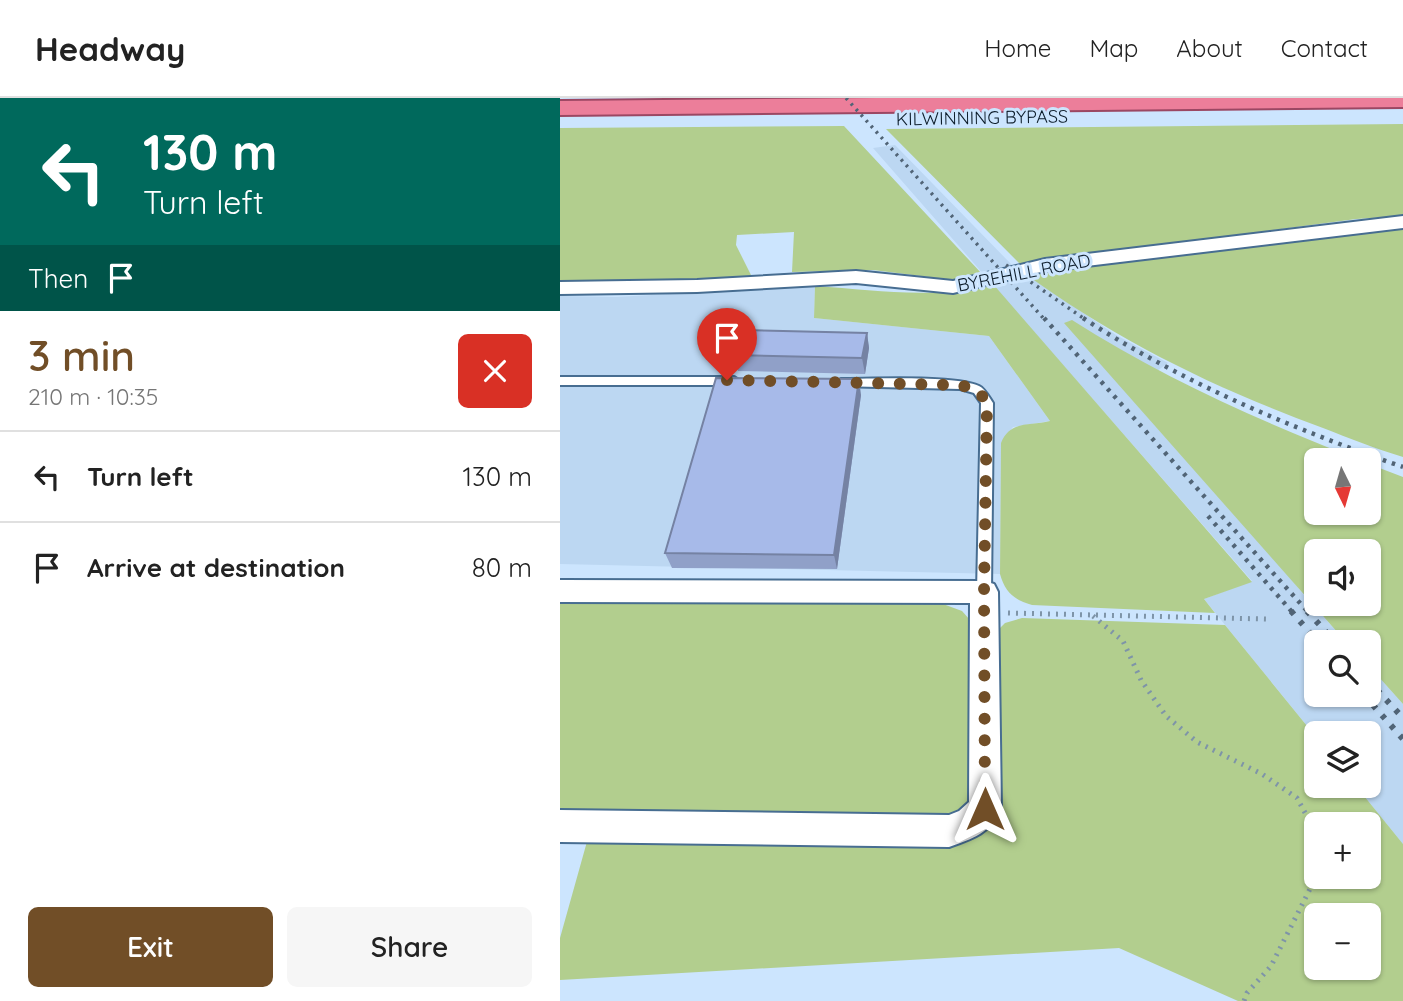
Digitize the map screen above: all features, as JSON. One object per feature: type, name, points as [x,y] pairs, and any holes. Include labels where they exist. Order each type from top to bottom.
[{"type":"highway","name":"KILWINNING BYPASS","points":[[560,108],[1403,100]]},
{"type":"highway","name":"KILWINNING BYPASS","points":[[560,121],[1403,115]]},
{"type":"street","name":"BYREHILL ROAD","points":[[560,288],[656,287],[856,277],[953,287],[1045,265],[1403,222]]},
{"type":"street","points":[[560,591],[984,602],[985,809],[969,824],[948,831],[560,826]]},
{"type":"lane","points":[[560,381],[754,381]]},
{"type":"lane","points":[[823,382],[960,385],[969,386],[984,396],[987,403],[988,439],[984,602]]},
{"type":"path","points":[[984,602],[1093,616],[1266,619]]},
{"type":"path","points":[[1093,616],[1123,641],[1142,680],[1166,716],[1197,742],[1262,774],[1297,798],[1309,820],[1310,889],[1271,966],[1247,993],[1244,1001]]},
{"type":"shaded area","points":[[895,145],[1011,264],[1116,335],[1168,363],[1157,371],[1105,341],[1304,595],[1304,616],[1323,616],[1335,630],[1304,630],[1304,707],[1381,707],[1381,679],[1403,704],[1403,844],[1381,817],[1381,812],[1377,812],[1366,798],[1381,798],[1381,721],[1304,722],[1204,599],[1252,581],[873,148]]},
{"type":"shaded area","points":[[815,286],[814,318],[989,336],[1050,421],[1013,427],[1001,443],[1000,574],[560,564],[560,296],[616,297]]},
{"type":"green space","points":[[1403,124],[1403,216],[1356,219],[1020,264],[886,129]]},
{"type":"green space","points":[[844,126],[983,275],[961,281],[873,270],[792,272],[794,232],[737,235],[736,245],[752,277],[560,284],[560,128]]},
{"type":"green space","points":[[1403,228],[1403,457],[1283,413],[1205,379],[1095,320],[1024,273]]},
{"type":"green space","points":[[993,284],[1252,582],[1204,599],[1215,613],[1032,605],[1015,598],[1005,586],[1000,574],[1001,443],[1015,427],[1050,421],[989,336],[814,318],[815,286],[926,293]]},
{"type":"green space","points":[[1072,320],[1177,380],[1330,448],[1304,448],[1304,525],[1381,525],[1381,469],[1403,477],[1403,704],[1381,679],[1381,630],[1335,630],[1323,616],[1381,616],[1381,539],[1304,539],[1304,594],[1064,323]]},
{"type":"green space","points":[[560,603],[943,604],[962,611],[970,620],[974,799],[961,811],[946,817],[560,811]]},
{"type":"green space","points":[[1022,618],[1225,625],[1304,722],[1304,798],[1366,798],[1377,812],[1304,812],[1304,889],[1381,889],[1381,817],[1403,844],[1403,1001],[1238,1001],[1119,948],[560,980],[560,938],[588,838],[953,841],[995,811],[999,629],[1005,623]]},
{"type":"building","points":[[742,330],[867,333],[862,358],[734,355]]},
{"type":"building","points":[[716,378],[859,379],[834,555],[665,553]]},
{"type":"railway","points":[[846,98],[1045,320]]},
{"type":"railway","points":[[1006,265],[1084,318]]},
{"type":"railway","points":[[1044,318],[1304,607]]},
{"type":"railway","points":[[1084,318],[1159,363],[1238,402],[1403,467]]},
{"type":"railway","points":[[1208,516],[1293,613]]},
{"type":"railway","points":[[1291,611],[1308,630]]},
{"type":"railway","points":[[1312,616],[1324,630]]},
{"type":"railway","points":[[1381,694],[1403,718]]},
{"type":"railway","points":[[1375,707],[1403,739]]},
{"type":"route","points":[[727,380],[960,385],[978,390],[984,396],[987,403],[988,439],[984,592],[985,809]]}]
